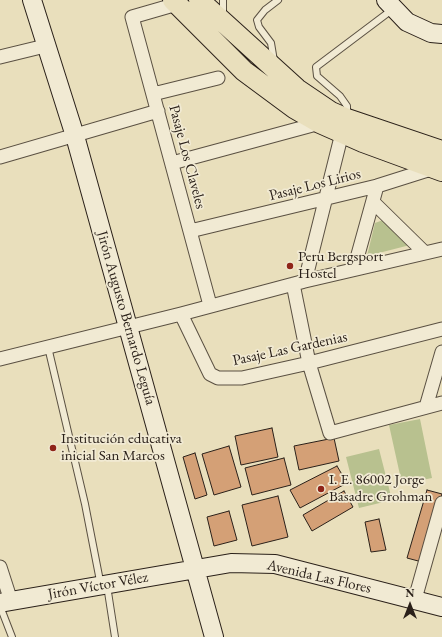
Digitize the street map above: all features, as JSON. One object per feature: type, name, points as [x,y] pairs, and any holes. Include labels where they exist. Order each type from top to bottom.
[{"type":"main road","name":"Jirón Augusto Bernardo Leguía","points":[[32,0],[75,136],[214,637]]},
{"type":"main road","points":[[199,0],[297,89],[335,121]]},
{"type":"main road","points":[[175,2],[244,71],[294,108],[335,121],[440,162]]},
{"type":"main road","points":[[390,4],[407,22],[431,33],[442,34]]},
{"type":"main road","name":"Avenida Las Flores","points":[[195,569],[231,563],[275,564],[442,607]]},
{"type":"main road","name":"Jirón Víctor Vélez","points":[[4,603],[195,569]]},
{"type":"street","name":"Pasaje Los Claveles","points":[[175,2],[132,16],[210,306]]},
{"type":"street","points":[[0,57],[46,46]]},
{"type":"street","points":[[153,94],[218,78]]},
{"type":"street","points":[[0,157],[158,111]]},
{"type":"street","points":[[172,163],[335,121],[324,200],[299,282],[309,363],[330,433],[442,403]]},
{"type":"street","name":"Pasaje Los Lirios","points":[[190,231],[324,200],[377,186],[440,162]]},
{"type":"street","points":[[354,269],[377,186]]},
{"type":"street","points":[[373,202],[436,252]]},
{"type":"street","points":[[0,359],[181,314],[299,282],[436,252]]},
{"type":"street","name":"Pasaje Las Gardenias","points":[[181,314],[210,374],[218,378],[242,378],[309,363],[442,329]]},
{"type":"street","points":[[426,407],[442,352]]},
{"type":"street","points":[[415,599],[436,541],[442,503]]},
{"type":"street","points":[[0,567],[4,603]]},
{"type":"lane","points":[[222,0],[224,3],[222,21]]},
{"type":"lane","points":[[275,68],[271,43],[259,26],[257,20],[265,10],[278,0]]},
{"type":"lane","points":[[335,121],[347,106],[340,96],[317,76],[316,67],[390,4]]},
{"type":"lane","points":[[48,347],[85,504],[100,581],[108,592],[115,637]]},
{"type":"lane","points":[[4,603],[12,637]]},
{"type":"green space","points":[[386,219],[410,245],[367,256],[375,223]]},
{"type":"green space","points":[[420,419],[432,478],[402,484],[389,425]]},
{"type":"green space","points":[[379,449],[392,500],[359,508],[346,457]]},
{"type":"building","points":[[272,428],[278,457],[241,465],[235,436]]},
{"type":"building","points":[[334,438],[339,461],[299,470],[294,446]]},
{"type":"building","points":[[229,446],[241,487],[214,495],[202,454]]},
{"type":"building","points":[[195,453],[207,495],[195,499],[183,457]]},
{"type":"building","points":[[284,458],[291,485],[252,495],[245,468]]},
{"type":"building","points":[[337,466],[347,483],[300,508],[290,490]]},
{"type":"building","points":[[427,490],[442,494],[422,562],[407,558]]},
{"type":"building","points":[[344,491],[353,507],[312,531],[303,515]]},
{"type":"building","points":[[278,496],[288,537],[252,546],[242,505]]},
{"type":"building","points":[[229,511],[237,540],[214,546],[207,517]]},
{"type":"building","points":[[379,519],[386,550],[371,552],[365,522]]},
{"type":"place","name":"Peru Bergsport Hostel","points":[[290,266]]},
{"type":"place","name":"Institución educativa inicial San Marcos","points":[[53,448]]},
{"type":"place","name":"I. E. 86002 Jorge Basadre Grohman","points":[[321,489]]}]
